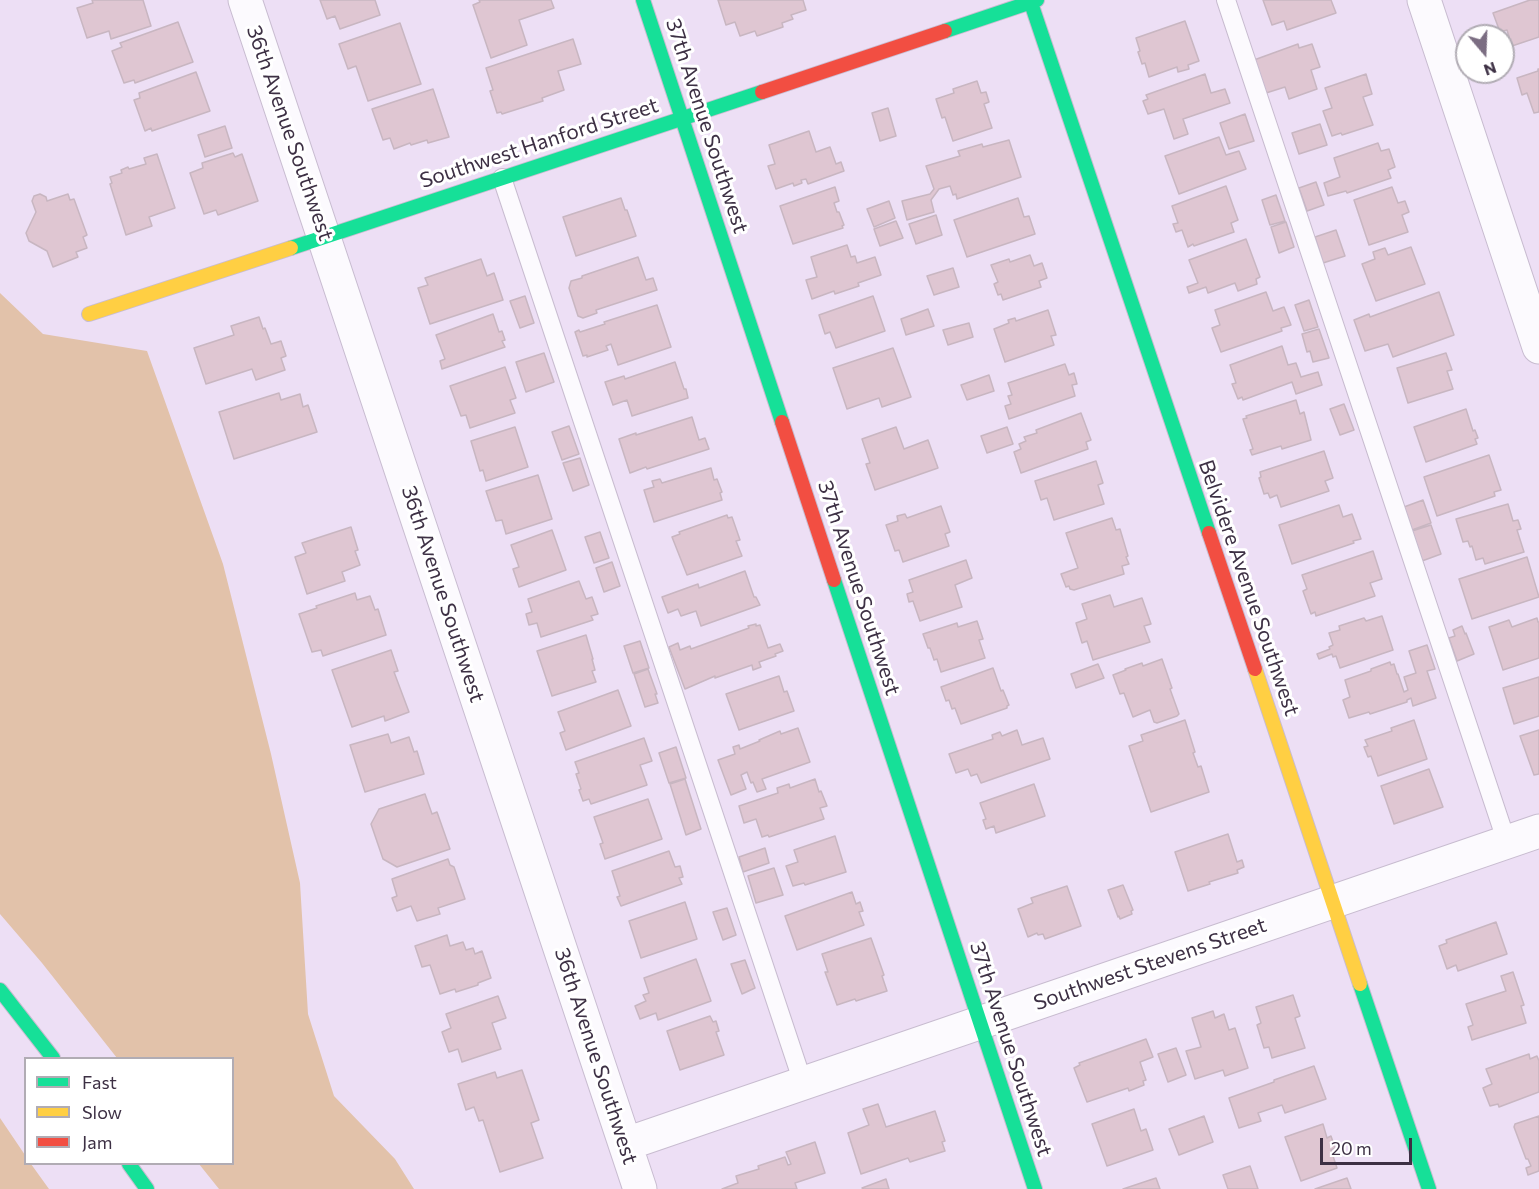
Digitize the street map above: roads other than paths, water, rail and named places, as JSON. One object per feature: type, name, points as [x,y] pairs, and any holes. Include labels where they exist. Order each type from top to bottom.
[{"type":"street","name":"36th Avenue Southwest","points":[[245,0],[640,1189]]},
{"type":"street","name":"37th Avenue Southwest","points":[[643,0],[1035,1189]]},
{"type":"street","points":[[1424,0],[1539,347]]},
{"type":"street","name":"Southwest Hanford Street","points":[[89,314],[1033,1]]},
{"type":"street","name":"Belvidere Avenue Southwest","points":[[1033,1],[1428,1189]]},
{"type":"street","name":"Southwest Stevens Street","points":[[626,1144],[1539,831]]},
{"type":"street","points":[[0,990],[51,1057]]},
{"type":"street","points":[[130,1165],[147,1189]]},
{"type":"lane","points":[[1226,0],[1507,843]]},
{"type":"lane","points":[[502,178],[803,1083]]}]
